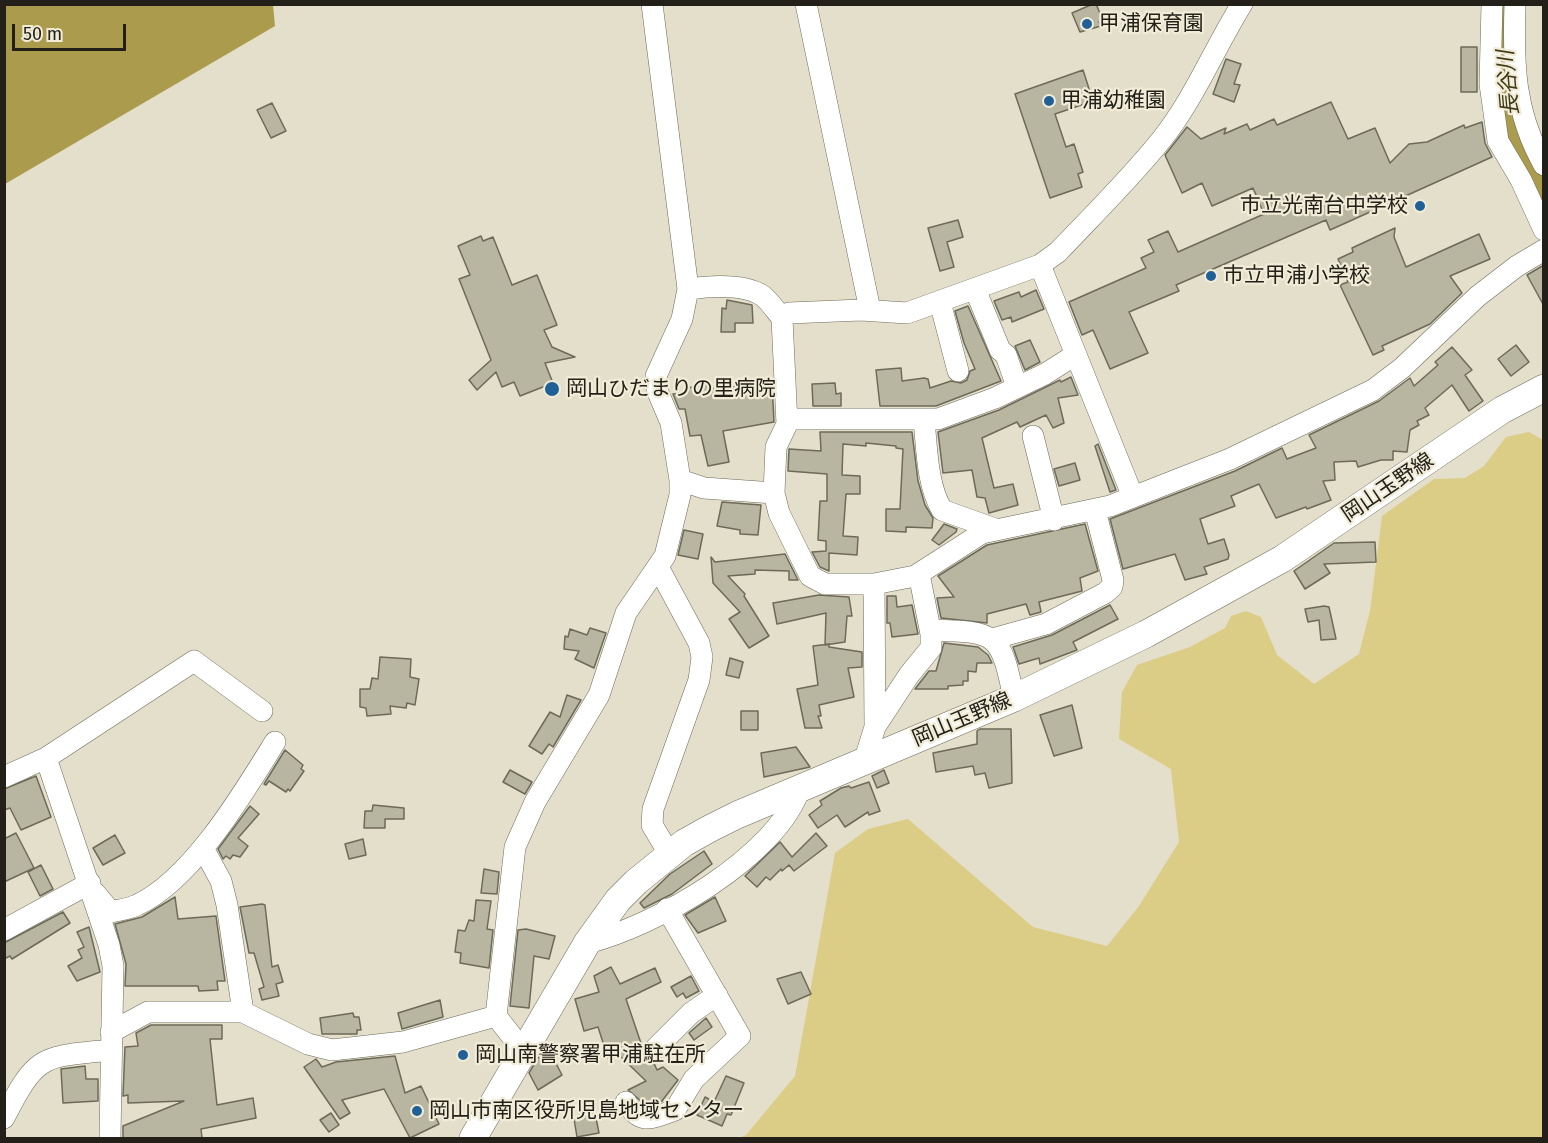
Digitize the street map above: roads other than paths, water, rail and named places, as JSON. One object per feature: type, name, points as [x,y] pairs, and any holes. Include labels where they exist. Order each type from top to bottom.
[{"type":"main road","name":"岡山玉野線","points":[[473,1138],[587,943],[618,900],[684,843],[737,814],[1014,698],[1146,634],[1282,559],[1502,410],[1544,388]]},
{"type":"street","points":[[526,1047],[514,1039],[496,1016],[515,847],[535,802],[598,695],[626,613],[665,556],[680,495],[680,480],[671,423],[656,383],[658,369],[682,319],[688,288],[652,4]]},
{"type":"street","points":[[806,4],[870,310]]},
{"type":"street","points":[[782,318],[789,313],[870,310],[899,315],[1040,265],[1058,252],[1162,139],[1192,93],[1216,46],[1242,4]]},
{"type":"street","points":[[1492,4],[1490,84],[1498,141],[1521,180],[1544,230]]},
{"type":"street","points":[[1515,4],[1514,41],[1519,105],[1527,134],[1544,165]]},
{"type":"street","points":[[688,288],[721,286],[754,292],[764,297],[782,318],[787,419],[786,431],[777,440],[776,447],[774,493],[779,513],[810,576],[825,584],[874,585],[919,574],[958,547],[995,530],[1054,520],[1095,510],[1133,497],[1230,459],[1373,390],[1402,368],[1478,296],[1517,266],[1544,250]]},
{"type":"street","points":[[1040,265],[1133,497]]},
{"type":"street","points":[[975,289],[1000,350],[1006,355],[1017,387]]},
{"type":"street","points":[[940,302],[958,371]]},
{"type":"street","points":[[787,419],[842,417],[938,419],[1045,374],[1075,355]]},
{"type":"street","points":[[924,420],[936,501],[942,510],[995,530]]},
{"type":"street","points":[[1033,436],[1054,520]]},
{"type":"street","points":[[680,480],[704,488],[774,493]]},
{"type":"street","points":[[992,639],[1046,624],[1105,593],[1112,586],[1113,580],[1095,510]]},
{"type":"street","points":[[658,567],[699,643],[702,657],[699,680],[653,809],[652,825],[670,855]]},
{"type":"street","points":[[864,762],[875,727],[909,675],[931,648],[930,630],[919,574]]},
{"type":"street","points":[[874,585],[875,727]]},
{"type":"street","points":[[930,630],[965,631],[998,643],[1006,660],[1014,698]]},
{"type":"street","points":[[4,777],[46,758],[194,660],[262,711]]},
{"type":"street","points":[[91,887],[111,912],[137,905],[164,888],[232,812],[275,742]]},
{"type":"street","points":[[46,758],[109,945],[112,966],[110,1138]]},
{"type":"street","points":[[587,943],[616,935],[730,873],[765,842],[788,816],[800,788]]},
{"type":"street","points":[[202,848],[221,882],[227,905],[243,1012]]},
{"type":"street","points":[[4,930],[91,887]]},
{"type":"street","points":[[626,1102],[634,1116],[640,1119],[675,1110],[694,1079],[740,1036],[667,909]]},
{"type":"street","points":[[655,1049],[691,1012],[717,995]]},
{"type":"street","points":[[4,1118],[19,1089],[44,1060],[112,1041],[148,1012],[243,1012],[308,1044],[332,1050],[403,1042],[496,1016]]},
{"type":"waterway","name":"長谷川","points":[[1504,4],[1503,72],[1506,106],[1515,138],[1544,191]]},
{"type":"place","name":"甲浦保育園","points":[[1087,24]]},
{"type":"place","name":"甲浦幼稚園","points":[[1049,101]]},
{"type":"place","name":"市立光南台中学校","points":[[1420,206]]},
{"type":"place","name":"市立甲浦小学校","points":[[1211,276]]},
{"type":"place","name":"岡山ひだまりの里病院","points":[[552,389]]},
{"type":"place","name":"岡山南警察署甲浦駐在所","points":[[463,1055]]},
{"type":"place","name":"岡山市南区役所児島地域センター","points":[[417,1111]]}]
